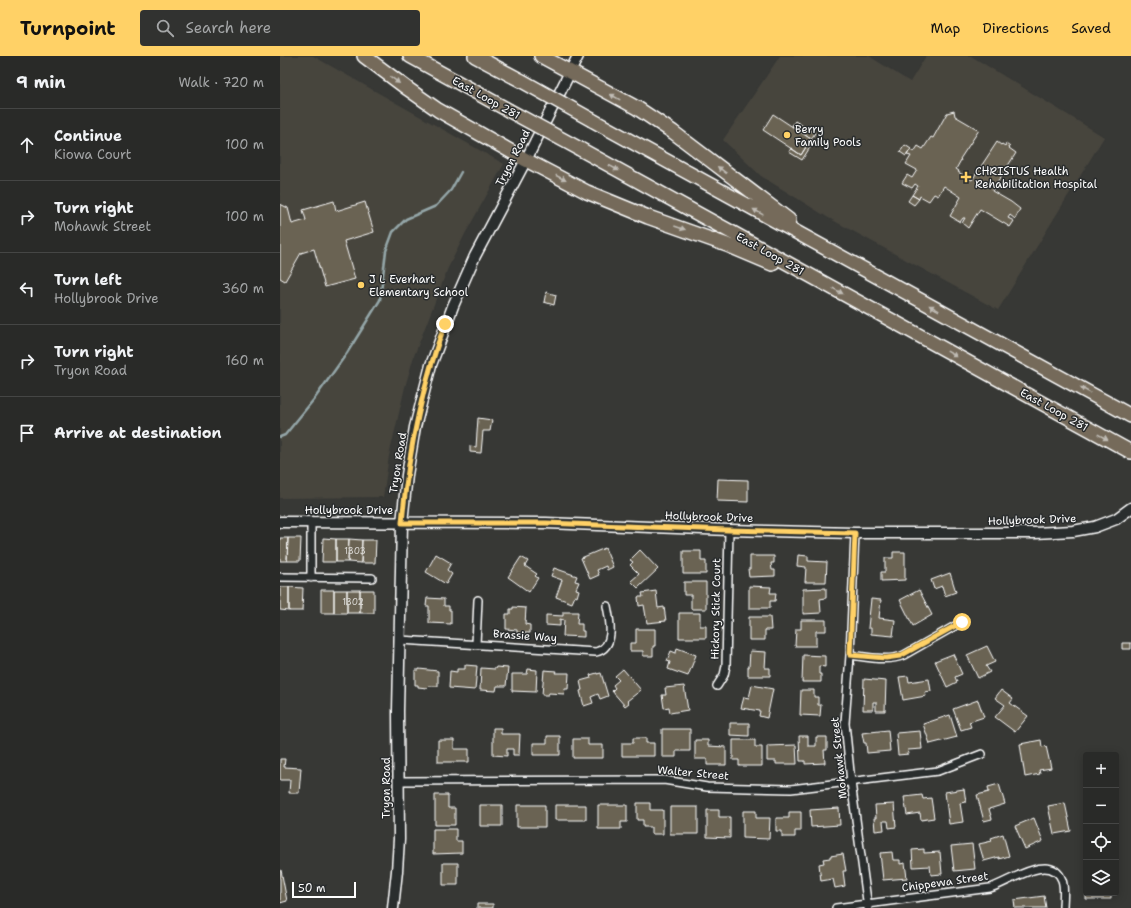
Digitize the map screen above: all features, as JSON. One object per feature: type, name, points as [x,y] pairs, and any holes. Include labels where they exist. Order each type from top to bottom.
[{"type":"highway","points":[[364,56],[438,110],[526,160],[587,192],[648,217],[733,247],[776,266],[820,281]]},
{"type":"highway","name":"East Loop 281","points":[[410,56],[1131,452]]},
{"type":"highway","points":[[475,56],[1131,416]]},
{"type":"highway","points":[[541,56],[637,108],[673,132],[832,252]]},
{"type":"street","name":"Tryon Road","points":[[393,908],[398,855],[402,523],[407,475],[415,427],[438,343],[472,262],[526,160],[578,56]]},
{"type":"street","name":"Hollybrook Drive","points":[[280,522],[546,523],[855,533],[1065,532],[1088,529],[1102,525],[1122,515],[1131,508]]},
{"type":"street","points":[[311,522],[311,578]]},
{"type":"street","name":"Hickory Stick Court","points":[[717,686],[724,675],[726,666],[728,530]]},
{"type":"street","name":"Mohawk Street","points":[[855,533],[850,655],[845,723],[851,782],[868,906]]},
{"type":"street","points":[[280,577],[372,578]]},
{"type":"street","points":[[476,644],[478,600]]},
{"type":"street","name":"Brassie Way","points":[[400,640],[599,651],[606,647],[610,640],[610,622],[607,606]]},
{"type":"street","points":[[850,655],[886,658],[900,656],[962,622]]},
{"type":"street","name":"Walter Street","points":[[398,781],[664,780],[707,787],[786,790],[938,771],[982,754]]},
{"type":"street","name":"Chippewa Street","points":[[836,908],[868,906],[990,888],[1034,869],[1043,868],[1054,871],[1062,880],[1063,908]]},
{"type":"shaded area","name":"J L Everhart Elementary School","points":[[280,56],[313,56],[504,164],[448,268],[414,356],[405,387],[389,456],[383,497],[280,498]]},
{"type":"shaded area","name":"CHRISTUS Health Rehabilitation Hospital","points":[[780,56],[869,56],[910,82],[926,56],[971,56],[1104,137],[998,310],[827,217],[761,176],[723,140]]},
{"type":"building","points":[[954,111],[955,116],[979,130],[960,159],[961,160],[956,169],[959,171],[958,172],[972,180],[997,142],[1005,146],[1006,144],[1016,153],[992,191],[1020,209],[1015,219],[1010,215],[1008,218],[1014,221],[1010,227],[980,209],[968,228],[962,223],[965,218],[963,218],[960,222],[950,216],[961,197],[944,186],[938,196],[934,194],[929,201],[920,196],[919,199],[912,195],[918,186],[915,184],[912,188],[902,183],[907,175],[912,178],[917,170],[906,164],[911,156],[907,155],[910,150],[914,152],[918,146],[923,149],[931,137],[933,138],[947,113]]},
{"type":"building","name":"Berry Family Pools","points":[[773,114],[811,139],[801,155],[763,130]]},
{"type":"building","points":[[795,121],[815,133],[811,139],[792,126]]},
{"type":"building","points":[[811,139],[814,141],[802,160],[789,152],[791,148],[801,155]]},
{"type":"building","points":[[905,145],[911,149],[906,156],[900,152]]},
{"type":"building","points":[[912,195],[919,199],[914,205],[908,201]]},
{"type":"building","points":[[334,201],[336,211],[365,202],[374,232],[344,241],[355,279],[325,287],[314,249],[301,253],[285,281],[280,278],[280,204],[288,208],[292,224],[306,220],[303,210]]},
{"type":"building","points":[[546,292],[556,295],[554,305],[544,302]]},
{"type":"building","points":[[478,418],[492,420],[490,431],[483,431],[481,453],[470,452],[470,446],[476,447]]},
{"type":"building","points":[[718,479],[748,480],[748,502],[717,501]]},
{"type":"building","points":[[280,538],[288,538],[287,561],[280,561]]},
{"type":"building","points":[[288,538],[301,538],[300,561],[287,561]]},
{"type":"building","points":[[323,538],[336,539],[336,562],[322,562]]},
{"type":"building","points":[[336,539],[349,539],[348,562],[336,562]]},
{"type":"building","points":[[349,539],[362,540],[361,563],[348,562]]},
{"type":"building","points":[[362,540],[376,540],[375,563],[361,563]]},
{"type":"building","points":[[605,548],[613,567],[607,570],[606,566],[597,570],[599,575],[590,579],[581,558]]},
{"type":"building","points":[[640,550],[658,569],[638,588],[631,581],[639,574],[630,565],[633,562],[630,560]]},
{"type":"building","points":[[683,551],[701,551],[701,561],[706,561],[706,574],[683,574]]},
{"type":"building","points":[[893,552],[905,552],[905,580],[881,581],[881,572],[885,572],[885,558],[893,558]]},
{"type":"building","points":[[436,554],[451,563],[447,570],[452,574],[446,584],[426,572]]},
{"type":"building","points":[[798,555],[808,556],[808,561],[827,562],[826,582],[805,582],[806,567],[797,566]]},
{"type":"building","points":[[750,556],[774,556],[774,563],[771,563],[772,570],[775,570],[775,576],[749,577],[748,569],[750,569]]},
{"type":"building","points":[[521,557],[528,561],[525,566],[537,574],[535,576],[538,578],[529,592],[508,577]]},
{"type":"building","points":[[554,568],[577,576],[575,581],[579,582],[576,589],[579,590],[577,597],[575,596],[572,603],[556,597],[562,580],[551,576]]},
{"type":"building","points":[[950,573],[956,592],[945,596],[942,586],[934,589],[931,580]]},
{"type":"building","points":[[684,582],[706,582],[706,609],[691,609],[691,595],[684,595]]},
{"type":"building","points":[[749,586],[771,587],[770,593],[776,593],[775,601],[770,601],[770,608],[749,608]]},
{"type":"building","points":[[280,587],[289,587],[289,611],[280,610]]},
{"type":"building","points":[[289,587],[303,588],[302,611],[289,611]]},
{"type":"building","points":[[826,588],[826,598],[820,599],[821,613],[803,614],[803,589]]},
{"type":"building","points":[[321,590],[334,590],[334,613],[321,613]]},
{"type":"building","points":[[334,590],[347,590],[347,613],[334,613]]},
{"type":"building","points":[[347,590],[360,590],[360,613],[347,613]]},
{"type":"building","points":[[360,590],[374,590],[374,613],[360,613]]},
{"type":"building","points":[[919,590],[932,615],[913,626],[900,600]]},
{"type":"building","points":[[656,591],[658,608],[664,607],[666,621],[647,623],[644,605],[639,606],[638,597],[643,597],[642,593]]},
{"type":"building","points":[[427,598],[444,599],[444,606],[449,606],[449,610],[451,610],[451,624],[429,623],[429,606],[426,606]]},
{"type":"building","points":[[871,599],[881,600],[879,618],[895,620],[893,636],[871,634],[871,628],[868,628]]},
{"type":"building","points":[[513,607],[526,608],[525,624],[530,625],[530,633],[517,633],[517,630],[506,629],[506,614],[510,614],[510,609],[513,609]]},
{"type":"building","points":[[563,612],[578,612],[577,624],[582,624],[584,637],[563,636],[564,620],[560,619],[560,626],[546,625],[546,615],[563,616]]},
{"type":"building","points":[[679,613],[700,613],[700,626],[706,626],[706,638],[679,638]]},
{"type":"building","points":[[749,617],[770,617],[771,630],[765,630],[765,640],[749,640]]},
{"type":"building","points":[[801,620],[826,620],[826,631],[816,631],[816,646],[795,646],[796,629],[801,629]]},
{"type":"building","points":[[636,629],[655,629],[655,646],[653,646],[653,656],[643,656],[643,651],[630,651],[630,643],[636,643]]},
{"type":"building","points":[[1122,643],[1131,643],[1131,649],[1122,649]]},
{"type":"building","points":[[987,646],[995,662],[986,666],[990,672],[978,678],[967,655]]},
{"type":"building","points":[[677,648],[696,655],[688,676],[668,669],[670,662],[667,661],[671,651],[676,653]]},
{"type":"building","points":[[750,651],[766,652],[765,668],[770,668],[770,676],[748,676]]},
{"type":"building","points":[[953,654],[962,674],[955,677],[957,682],[947,687],[935,661]]},
{"type":"building","points":[[803,655],[825,656],[825,667],[819,666],[821,682],[802,682]]},
{"type":"building","points":[[465,665],[477,666],[475,690],[449,688],[450,671],[457,672],[457,669],[465,669]]},
{"type":"building","points":[[496,667],[508,668],[506,686],[497,686],[496,691],[480,690],[481,668],[495,669]]},
{"type":"building","points":[[528,669],[537,670],[536,692],[512,691],[512,674],[527,674]]},
{"type":"building","points":[[623,669],[641,690],[627,701],[629,703],[625,706],[612,691],[615,688],[613,685],[619,680],[615,676]]},
{"type":"building","points":[[415,670],[438,671],[438,686],[428,686],[427,688],[418,687],[418,685],[415,685]]},
{"type":"building","points":[[544,670],[556,671],[555,673],[569,673],[568,689],[565,689],[564,694],[549,693],[548,695],[542,695]]},
{"type":"building","points":[[601,673],[608,696],[600,699],[598,694],[591,697],[593,703],[584,706],[580,691],[582,690],[580,681],[591,678],[590,675]]},
{"type":"building","points":[[908,676],[909,682],[929,679],[931,691],[925,692],[926,696],[903,700],[899,677]]},
{"type":"building","points":[[864,679],[886,681],[885,711],[876,711],[876,702],[873,702],[873,710],[863,710]]},
{"type":"building","points":[[752,685],[773,689],[767,718],[759,716],[760,711],[741,708],[744,697],[749,698]]},
{"type":"building","points":[[684,686],[688,710],[670,713],[669,707],[664,708],[662,695],[666,695],[665,688]]},
{"type":"building","points":[[801,690],[814,690],[814,697],[818,697],[818,705],[821,705],[820,716],[800,715]]},
{"type":"building","points":[[1001,690],[1013,699],[1010,703],[1028,716],[1015,732],[995,717],[1005,705],[995,698]]},
{"type":"building","points":[[978,700],[984,717],[969,722],[971,727],[961,730],[953,709]]},
{"type":"building","points":[[950,715],[957,737],[930,744],[923,724]]},
{"type":"building","points":[[730,723],[749,723],[749,736],[730,735]]},
{"type":"building","points":[[493,728],[501,728],[501,734],[520,734],[519,755],[513,755],[513,749],[507,749],[507,756],[493,755]]},
{"type":"building","points":[[662,729],[690,729],[690,751],[676,751],[676,757],[662,757]]},
{"type":"building","points":[[888,730],[890,751],[867,753],[866,743],[864,743],[862,733]]},
{"type":"building","points":[[920,731],[922,749],[908,750],[909,754],[898,755],[896,733]]},
{"type":"building","points":[[547,736],[560,736],[560,755],[533,755],[533,743],[547,743]]},
{"type":"building","points":[[799,736],[808,736],[808,746],[816,746],[816,737],[827,737],[827,750],[824,750],[825,763],[805,764],[805,761],[800,761]]},
{"type":"building","points":[[633,738],[646,738],[646,743],[654,743],[654,756],[622,756],[622,743],[633,743]]},
{"type":"building","points":[[573,739],[588,739],[588,745],[603,745],[603,758],[573,758]]},
{"type":"building","points":[[438,740],[454,740],[454,749],[469,749],[469,762],[438,762]]},
{"type":"building","points":[[695,740],[708,740],[708,746],[726,747],[726,765],[707,765],[707,759],[695,759]]},
{"type":"building","points":[[733,740],[755,740],[755,747],[762,747],[762,766],[739,766],[739,760],[733,760]]},
{"type":"building","points":[[1041,740],[1042,747],[1046,746],[1051,768],[1039,770],[1040,774],[1025,777],[1020,744]]},
{"type":"building","points":[[796,745],[797,764],[776,764],[776,761],[767,761],[767,746]]},
{"type":"building","points":[[280,759],[285,759],[284,767],[301,768],[299,793],[289,793],[290,780],[280,780]]},
{"type":"building","points":[[999,784],[1005,804],[989,809],[992,819],[984,821],[977,795],[989,792],[988,787]]},
{"type":"building","points":[[964,789],[966,802],[960,803],[963,822],[949,824],[945,792]]},
{"type":"building","points":[[435,795],[448,795],[448,808],[455,808],[455,825],[435,825]]},
{"type":"building","points":[[922,795],[923,799],[931,798],[934,818],[921,820],[920,813],[907,815],[904,797]]},
{"type":"building","points":[[637,803],[650,803],[650,810],[663,810],[663,834],[651,834],[651,827],[643,827],[643,820],[637,820]]},
{"type":"building","points":[[1065,803],[1071,831],[1054,834],[1048,806]]},
{"type":"building","points":[[894,804],[896,827],[889,828],[888,821],[883,821],[884,830],[875,831],[875,805]]},
{"type":"building","points":[[480,805],[502,805],[502,826],[480,826]]},
{"type":"building","points":[[517,805],[545,805],[545,827],[517,827]]},
{"type":"building","points":[[555,805],[586,805],[586,820],[555,820]]},
{"type":"building","points":[[598,805],[627,805],[627,822],[621,822],[621,829],[598,829]]},
{"type":"building","points":[[670,807],[698,807],[698,834],[670,834]]},
{"type":"building","points":[[839,808],[840,825],[811,827],[810,810]]},
{"type":"building","points":[[707,810],[719,810],[719,817],[730,817],[730,838],[707,837]]},
{"type":"building","points":[[743,811],[756,811],[756,818],[770,818],[769,839],[743,838]]},
{"type":"building","points":[[789,812],[801,812],[801,831],[795,831],[795,837],[782,837],[782,831],[776,831],[776,818],[789,818]]},
{"type":"building","points":[[1034,818],[1043,841],[1025,849],[1015,826]]},
{"type":"building","points":[[433,829],[456,829],[456,841],[462,841],[462,853],[433,854]]},
{"type":"building","points":[[1003,834],[1009,856],[984,861],[979,844],[992,841],[991,838]]},
{"type":"building","points":[[972,844],[975,869],[954,871],[951,846]]},
{"type":"building","points":[[924,849],[924,853],[940,852],[942,874],[931,875],[930,866],[913,867],[912,850]]},
{"type":"building","points":[[892,852],[893,860],[900,860],[900,864],[905,863],[907,878],[883,880],[880,853]]},
{"type":"building","points":[[843,854],[846,871],[843,871],[845,886],[835,888],[833,879],[821,881],[819,864],[824,863],[823,859],[830,858],[830,856]]},
{"type":"building","points":[[443,863],[458,863],[458,885],[443,885]]},
{"type":"building","points":[[280,870],[287,901],[280,903]]},
{"type":"building","points":[[1044,896],[1046,908],[1015,908],[1014,900]]},
{"type":"building","points":[[1086,896],[1111,896],[1111,899],[1086,899]]},
{"type":"building","points":[[477,904],[493,904],[493,908],[477,908]]},
{"type":"waterway","points":[[280,437],[285,435],[315,398],[347,353],[380,300],[386,251],[393,232],[406,219],[436,206],[451,190],[461,172]]},
{"type":"place","name":"Berry Family Pools","points":[[787,135]]},
{"type":"place","name":"CHRISTUS Health Rehabilitation Hospital","points":[[966,177]]},
{"type":"place","name":"J L Everhart Elementary School","points":[[361,285]]},
{"type":"route","points":[[445,324],[431,365],[415,427],[407,475],[402,523],[546,523],[855,533],[850,655],[894,658],[962,622]]}]
